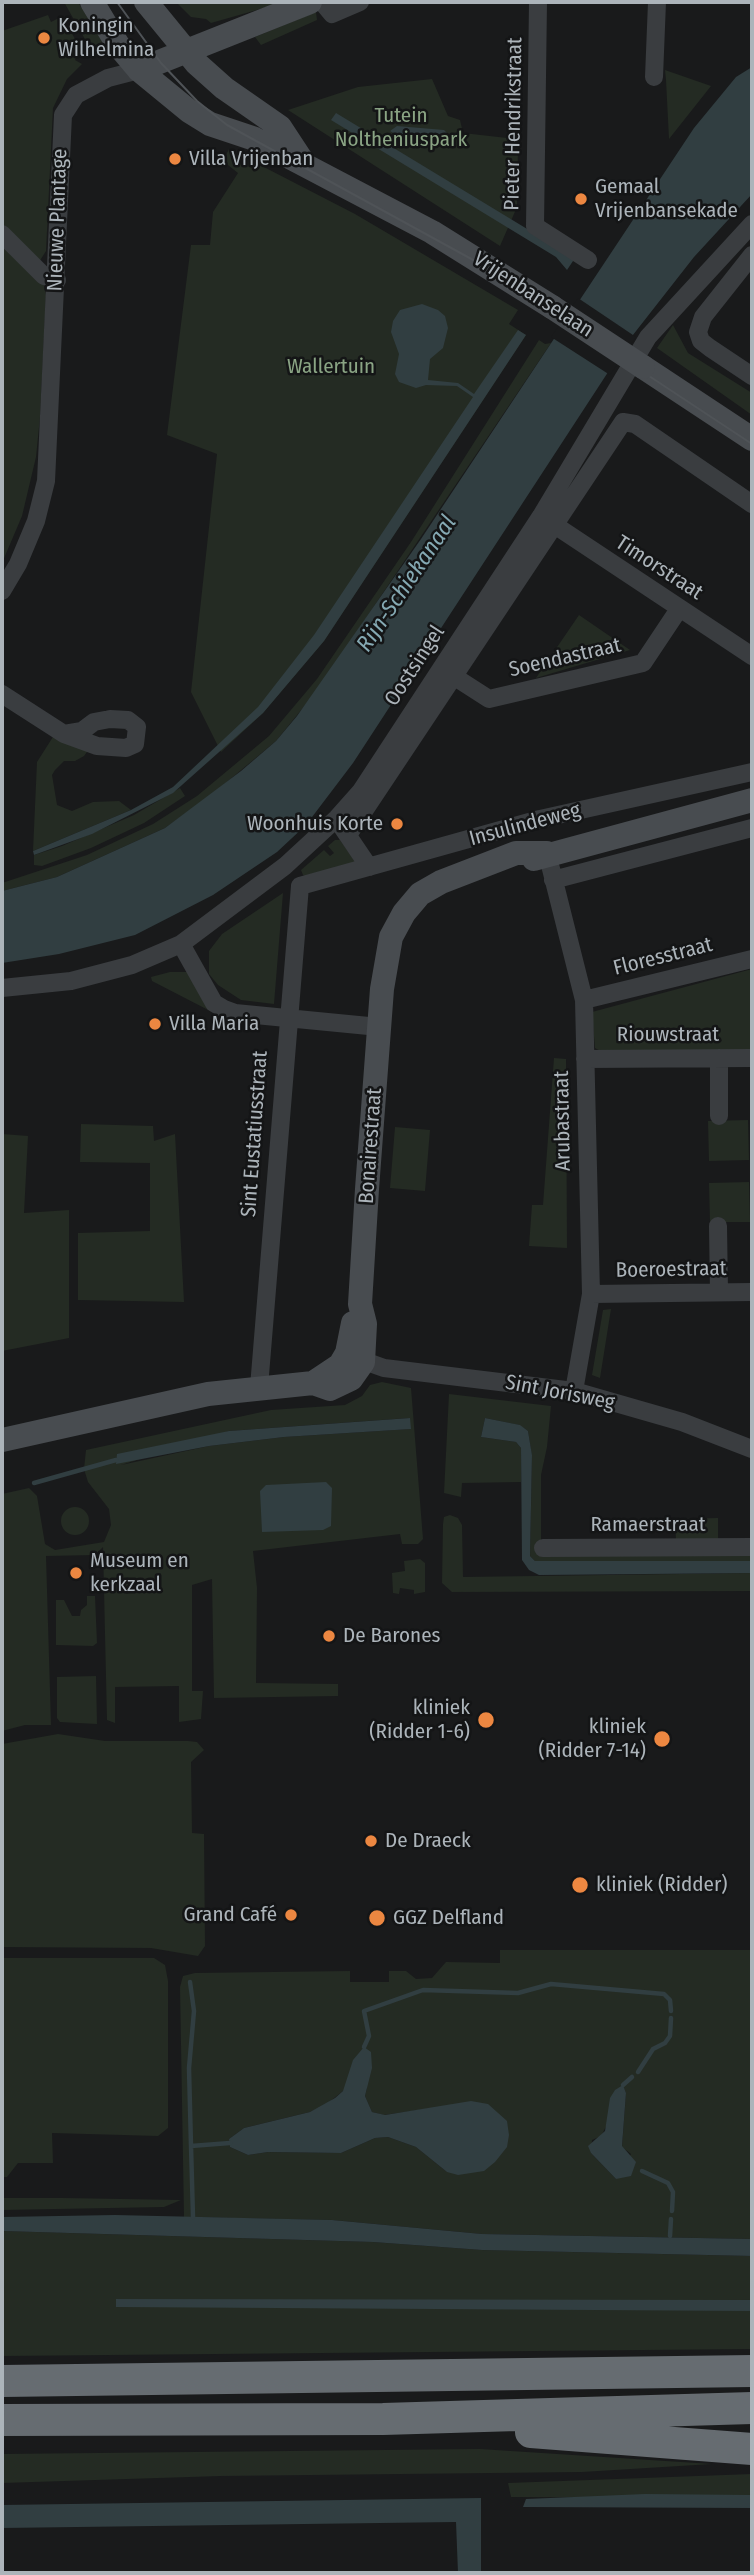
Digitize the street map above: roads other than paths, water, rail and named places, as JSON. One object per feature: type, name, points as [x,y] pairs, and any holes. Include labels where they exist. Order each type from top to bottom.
[{"type":"highway","points":[[2,2381],[752,2371]]},
{"type":"highway","points":[[2,2420],[383,2419],[752,2409]]},
{"type":"highway","points":[[383,2419],[752,2449]]},
{"type":"main road","name":"Vrijenbanselaan","points":[[92,2],[118,45],[139,69],[167,95],[210,124],[255,139],[432,232],[552,307],[752,439]]},
{"type":"main road","points":[[146,2],[186,52],[224,88],[280,127],[304,165]]},
{"type":"main road","name":"Nieuwe Plantage","points":[[139,69],[310,2]]},
{"type":"main road","name":"Insulindeweg","points":[[382,989],[391,937],[404,913],[420,894],[441,882],[486,866],[517,867],[547,853],[752,800]]},
{"type":"main road","name":"Bonairestraat","points":[[355,1358],[365,1324],[360,1304],[382,989]]},
{"type":"main road","points":[[2,1440],[148,1406],[259,1387],[313,1383],[330,1389],[351,1379],[355,1358]]},
{"type":"street","points":[[322,2],[332,14],[360,2]]},
{"type":"street","name":"Pieter Hendrikstraat","points":[[538,2],[535,226],[588,260]]},
{"type":"street","points":[[654,77],[657,2]]},
{"type":"street","name":"Nieuwe Plantage","points":[[2,591],[18,564],[36,521],[46,481],[63,115],[76,95],[108,78],[139,69]]},
{"type":"street","name":"Oostsingel","points":[[548,521],[648,337],[752,224]]},
{"type":"street","points":[[2,234],[44,276],[57,280]]},
{"type":"street","points":[[752,256],[703,317],[698,332],[701,341],[752,376]]},
{"type":"street","name":"Oostsingel","points":[[348,835],[448,673],[548,521],[623,422],[635,424],[752,503]]},
{"type":"street","name":"Timorstraat","points":[[548,521],[752,656]]},
{"type":"street","name":"Soendastraat","points":[[448,673],[489,699],[643,663],[679,609]]},
{"type":"street","name":"Oostsingel","points":[[2,988],[71,981],[132,965],[181,944],[285,866],[337,818],[448,673]]},
{"type":"street","points":[[2,694],[64,734]]},
{"type":"street","name":"Insulindeweg","points":[[300,886],[540,819],[752,772]]},
{"type":"street","points":[[337,818],[369,867]]},
{"type":"street","points":[[553,880],[752,828]]},
{"type":"street","name":"Arubastraat","points":[[547,853],[584,1000],[591,1294],[574,1391]]},
{"type":"street","points":[[285,866],[300,886]]},
{"type":"street","name":"Sint Eustatiusstraat","points":[[259,1387],[300,886]]},
{"type":"street","points":[[181,944],[214,1003],[223,1009],[379,1027]]},
{"type":"street","name":"Floresstraat","points":[[584,1000],[752,959]]},
{"type":"street","points":[[719,1058],[719,1116]]},
{"type":"street","name":"Riouwstraat","points":[[585,1059],[752,1058]]},
{"type":"street","points":[[719,1226],[719,1292]]},
{"type":"street","name":"Boeroestraat","points":[[591,1294],[752,1292]]},
{"type":"street","name":"Sint Jorisweg","points":[[355,1358],[384,1368],[434,1376],[574,1391],[670,1419],[752,1449]]},
{"type":"street","name":"Ramaerstraat","points":[[543,1548],[752,1547]]},
{"type":"water","name":"Rijn-Schiekanaal","points":[[752,67],[752,194],[694,257],[629,340],[353,763],[306,825],[277,852],[213,895],[135,935],[59,954],[2,963],[2,891],[57,877],[165,828],[241,771],[276,741],[297,716],[421,539],[694,128],[736,77]]},
{"type":"water","points":[[336,113],[575,258],[567,270],[556,257],[331,120]]},
{"type":"water","points":[[397,126],[444,130],[450,136],[446,142],[405,140],[390,131]]},
{"type":"water","points":[[422,304],[445,316],[448,328],[443,348],[430,359],[428,380],[458,383],[474,394],[518,330],[526,335],[324,641],[263,713],[173,793],[92,834],[34,855],[33,851],[131,810],[173,787],[258,707],[314,635],[473,397],[457,386],[426,385],[416,388],[399,382],[395,374],[399,354],[391,332],[393,321],[400,310]]},
{"type":"water","points":[[410,1418],[411,1429],[284,1437],[209,1446],[116,1464],[117,1454],[229,1431]]},
{"type":"water","points":[[485,1418],[520,1425],[528,1431],[532,1455],[530,1556],[535,1561],[752,1561],[752,1573],[539,1575],[529,1570],[522,1560],[521,1448],[516,1442],[481,1437]]},
{"type":"water","points":[[326,1482],[332,1488],[331,1526],[323,1530],[262,1532],[260,1491],[266,1485]]},
{"type":"water","points":[[364,2047],[371,2052],[372,2068],[365,2096],[372,2112],[385,2115],[471,2101],[488,2104],[507,2121],[507,2147],[484,2171],[458,2175],[447,2172],[416,2147],[388,2137],[375,2138],[341,2153],[268,2152],[248,2155],[230,2147],[229,2139],[244,2128],[310,2112],[335,2098],[343,2091],[353,2060]]},
{"type":"water","points":[[623,2085],[626,2093],[622,2146],[636,2162],[631,2176],[616,2179],[591,2153],[588,2146],[605,2131],[610,2098],[615,2090]]},
{"type":"water","points":[[115,2215],[332,2220],[482,2234],[752,2239],[752,2256],[482,2250],[373,2242],[2,2231],[2,2217]]},
{"type":"water","points":[[116,2299],[752,2300],[752,2311],[116,2307]]},
{"type":"water","points":[[645,2494],[752,2495],[752,2508],[523,2507],[526,2499]]},
{"type":"water","points":[[481,2498],[481,2573],[458,2573],[456,2522],[2,2528],[2,2505]]},
{"type":"waterway","points":[[34,1483],[116,1460]]},
{"type":"waterway","points":[[190,1982],[194,2011],[189,2068],[191,2146]]},
{"type":"waterway","points":[[364,2047],[369,2036],[364,2011],[423,1990],[518,1993],[551,1984],[664,1994],[670,2000],[671,2011]]},
{"type":"waterway","points":[[638,2072],[653,2049],[665,2043],[670,2036],[671,2018]]},
{"type":"waterway","points":[[623,2085],[632,2077]]},
{"type":"waterway","points":[[193,2217],[191,2146],[230,2143]]},
{"type":"waterway","points":[[642,2171],[668,2183],[673,2192],[672,2211]]},
{"type":"waterway","points":[[670,2236],[671,2219]]},
{"type":"tram line","points":[[117,2],[161,63],[197,101],[227,125],[475,261],[752,444]]},
{"type":"place","name":"Koningin Wilhelmina","points":[[44,38]]},
{"type":"place","name":"Villa Vrijenban","points":[[175,159]]},
{"type":"place","name":"Gemaal Vrijenbansekade","points":[[581,199]]},
{"type":"place","name":"Woonhuis Korte","points":[[397,824]]},
{"type":"place","name":"Villa Maria","points":[[155,1024]]},
{"type":"place","name":"Museum en kerkzaal","points":[[76,1573]]},
{"type":"place","name":"De Barones","points":[[329,1636]]},
{"type":"place","name":"kliniek (Ridder 1-6)","points":[[486,1720]]},
{"type":"place","name":"kliniek (Ridder 7-14)","points":[[662,1739]]},
{"type":"place","name":"De Draeck","points":[[371,1841]]},
{"type":"place","name":"kliniek (Ridder)","points":[[580,1885]]},
{"type":"place","name":"Grand Café","points":[[291,1915]]},
{"type":"place","name":"GGZ Delfland","points":[[377,1918]]},
{"type":"park label","name":"Tutein Noltheniuspark","points":[[401,128]]},
{"type":"park label","name":"Wallertuin","points":[[331,367]]}]
